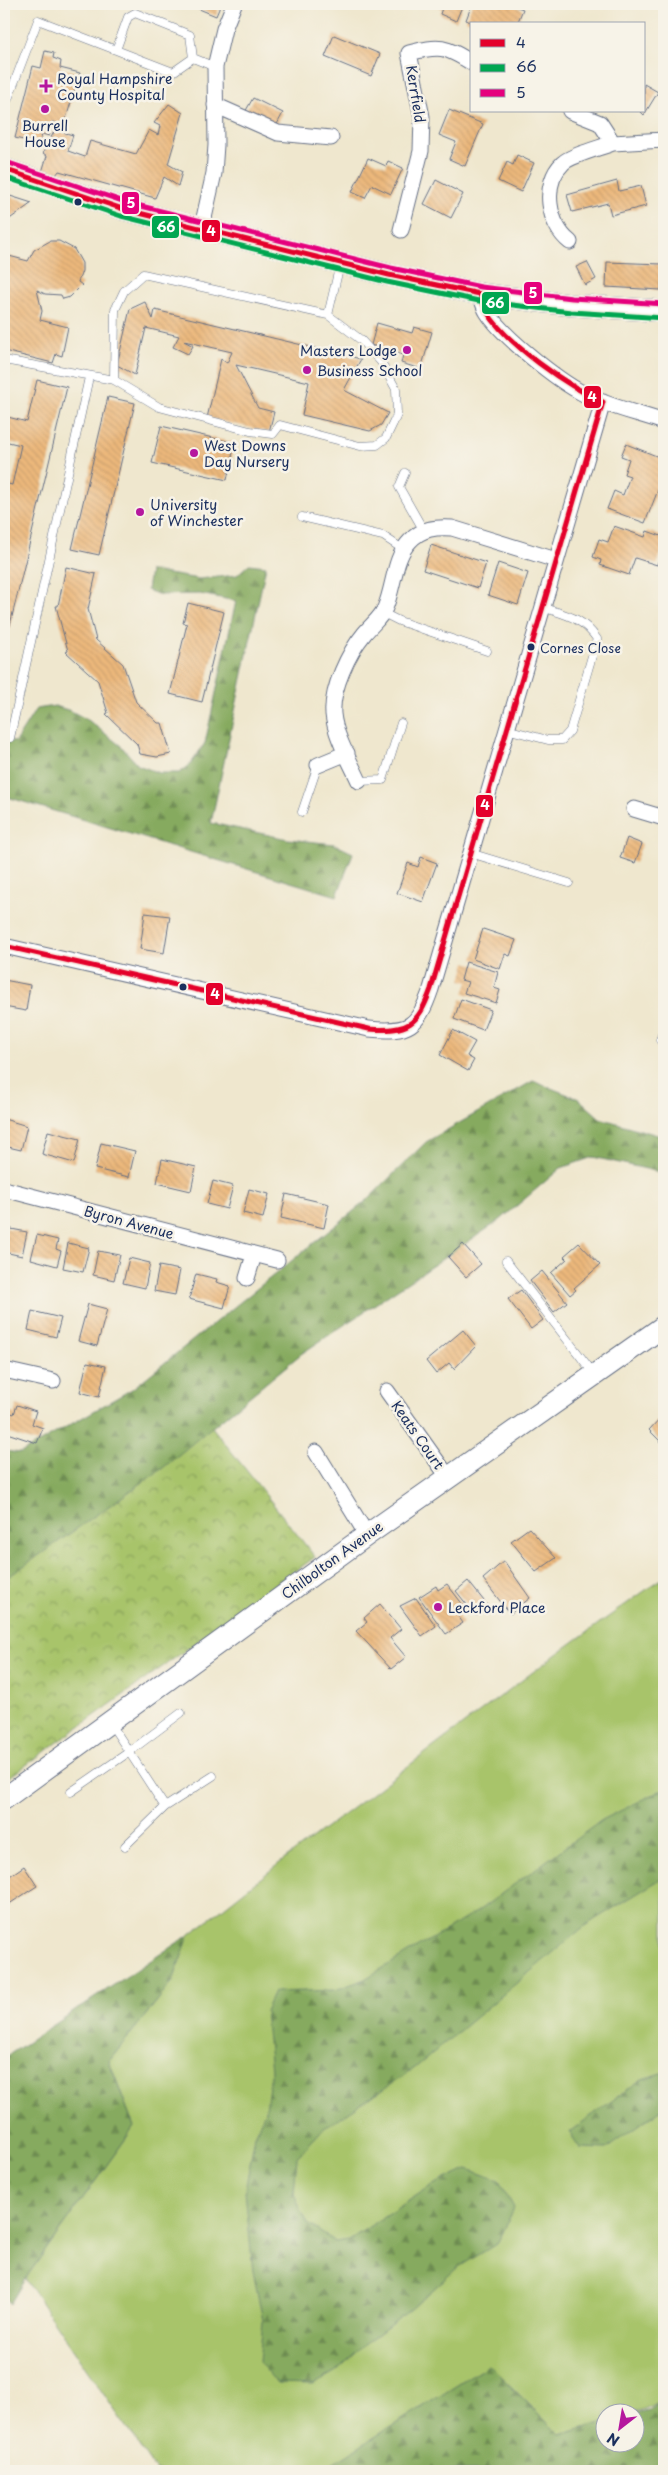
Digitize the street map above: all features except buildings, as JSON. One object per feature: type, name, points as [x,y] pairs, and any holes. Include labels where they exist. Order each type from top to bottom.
[{"type":"main road","points":[[4,170],[123,209],[202,227],[389,275],[480,294],[571,305],[664,311]]},
{"type":"main road","name":"Chilbolton Avenue","points":[[4,1799],[367,1535],[664,1326]]},
{"type":"street","points":[[202,227],[214,173],[215,67],[224,29],[234,4]]},
{"type":"street","name":"Kerrfield","points":[[401,230],[421,151],[422,117],[409,53],[433,46],[452,51],[470,62]]},
{"type":"street","points":[[216,105],[278,133],[331,138]]},
{"type":"street","points":[[572,112],[600,123],[613,143]]},
{"type":"street","points":[[570,242],[560,235],[550,211],[550,185],[564,162],[613,143],[664,140]]},
{"type":"street","points":[[480,294],[487,312],[519,347],[577,390],[604,402],[664,422]]},
{"type":"street","points":[[4,946],[369,1029],[399,1031],[414,1021],[426,1003],[604,402]]},
{"type":"street","points":[[358,781],[333,714],[335,697],[349,653],[383,613],[391,595],[404,550],[410,541],[424,530],[438,527],[452,528],[556,560]]},
{"type":"street","points":[[318,765],[346,753]]},
{"type":"street","points":[[634,809],[664,818]]},
{"type":"street","name":"Byron Avenue","points":[[4,1189],[277,1260]]},
{"type":"street","points":[[247,1278],[254,1255]]},
{"type":"street","points":[[4,1370],[53,1381]]},
{"type":"street","name":"Keats Court","points":[[387,1391],[449,1478]]},
{"type":"street","points":[[316,1452],[367,1535]]},
{"type":"lane","points":[[116,50],[128,17],[135,13],[190,35],[193,58]]},
{"type":"lane","points":[[8,99],[38,20],[173,72],[193,58]]},
{"type":"lane","points":[[193,58],[215,67]]},
{"type":"lane","points":[[328,315],[341,262]]},
{"type":"lane","points":[[4,360],[89,377],[114,380],[159,407],[250,432],[273,434],[280,425],[360,446],[377,445],[386,438],[397,415],[396,389],[381,362],[361,340],[328,315],[143,274],[124,291],[115,310],[114,380]]},
{"type":"lane","points":[[10,738],[89,377]]},
{"type":"lane","points":[[405,473],[399,487],[424,530]]},
{"type":"lane","points":[[302,517],[383,536],[404,550]]},
{"type":"lane","points":[[506,729],[548,740],[562,740],[570,731],[573,722],[597,639],[588,626],[578,620],[542,607]]},
{"type":"lane","points":[[383,613],[399,621],[487,651]]},
{"type":"lane","points":[[358,781],[382,780],[401,723]]},
{"type":"lane","points":[[302,812],[318,765]]},
{"type":"lane","points":[[470,853],[569,883]]},
{"type":"lane","points":[[660,1040],[664,1030]]},
{"type":"lane","points":[[506,1261],[595,1376]]},
{"type":"lane","points":[[71,1792],[130,1752],[181,1713]]},
{"type":"lane","points":[[110,1722],[165,1807]]},
{"type":"lane","points":[[125,1846],[165,1807],[213,1776]]},
{"type":"green space","points":[[249,564],[266,566],[211,823],[288,839],[334,844],[353,853],[337,896],[4,796],[4,740],[15,742],[36,709],[55,706],[71,711],[88,720],[121,746],[138,765],[159,773],[179,773],[190,765],[205,743],[236,601],[200,594],[160,595],[147,590],[150,571],[199,579],[237,575]]},
{"type":"green space","points":[[533,1081],[579,1099],[600,1118],[664,1137],[664,1173],[593,1157],[561,1168],[499,1221],[301,1354],[163,1468],[4,1580],[4,1451],[21,1453],[132,1389],[366,1201],[426,1142]]},
{"type":"green space","points":[[212,1427],[315,1557],[4,1781],[4,1580],[163,1468]]},
{"type":"green space","points":[[664,1577],[664,2397],[646,2408],[646,2402],[596,2402],[596,2425],[560,2435],[489,2365],[323,2471],[156,2471],[25,2279],[134,2127],[109,2061],[173,1981],[189,1935],[281,1862],[562,1650]]},
{"type":"green space","points":[[664,1789],[664,1877],[586,1925],[415,2068],[323,2129],[297,2157],[294,2194],[308,2224],[335,2242],[349,2240],[431,2186],[467,2169],[499,2180],[514,2208],[498,2243],[457,2268],[335,2372],[313,2384],[277,2383],[259,2362],[263,2321],[253,2271],[245,2191],[255,2135],[266,2109],[271,2070],[265,2011],[274,1992],[335,1990],[363,1980],[478,1911],[602,1820]]},
{"type":"green space","points":[[189,1935],[173,1981],[109,2061],[134,2127],[25,2279],[10,2304],[4,2297],[4,2058]]},
{"type":"green space","points":[[664,2073],[663,2108],[606,2149],[580,2148],[569,2132],[642,2079]]},
{"type":"green space","points":[[489,2365],[560,2435],[596,2425],[596,2452],[646,2452],[646,2410],[664,2397],[664,2471],[321,2471]]},
{"type":"transit line","name":"5","points":[[6,162],[125,202],[391,268],[481,287],[572,298],[664,304]]},
{"type":"transit line","name":"4","points":[[4,169],[123,209],[389,275],[480,294],[486,310],[497,325],[523,351],[573,386],[603,402],[431,989],[421,1011],[410,1024],[393,1029],[369,1029],[4,946]]},
{"type":"transit line","name":"66","points":[[4,177],[121,216],[387,282],[479,301],[571,312],[664,318]]},
{"type":"place","name":"Royal Hampshire County Hospital","points":[[46,86]]},
{"type":"place","name":"Burrell House","points":[[45,109]]},
{"type":"place","name":"Masters Lodge","points":[[407,350]]},
{"type":"place","name":"Business School","points":[[307,370]]},
{"type":"place","name":"West Downs Day Nursery","points":[[194,453]]},
{"type":"place","name":"University of Winchester","points":[[140,512]]},
{"type":"place","name":"Cornes Close","points":[[531,647]]},
{"type":"place","name":"Leckford Place","points":[[438,1607]]}]
